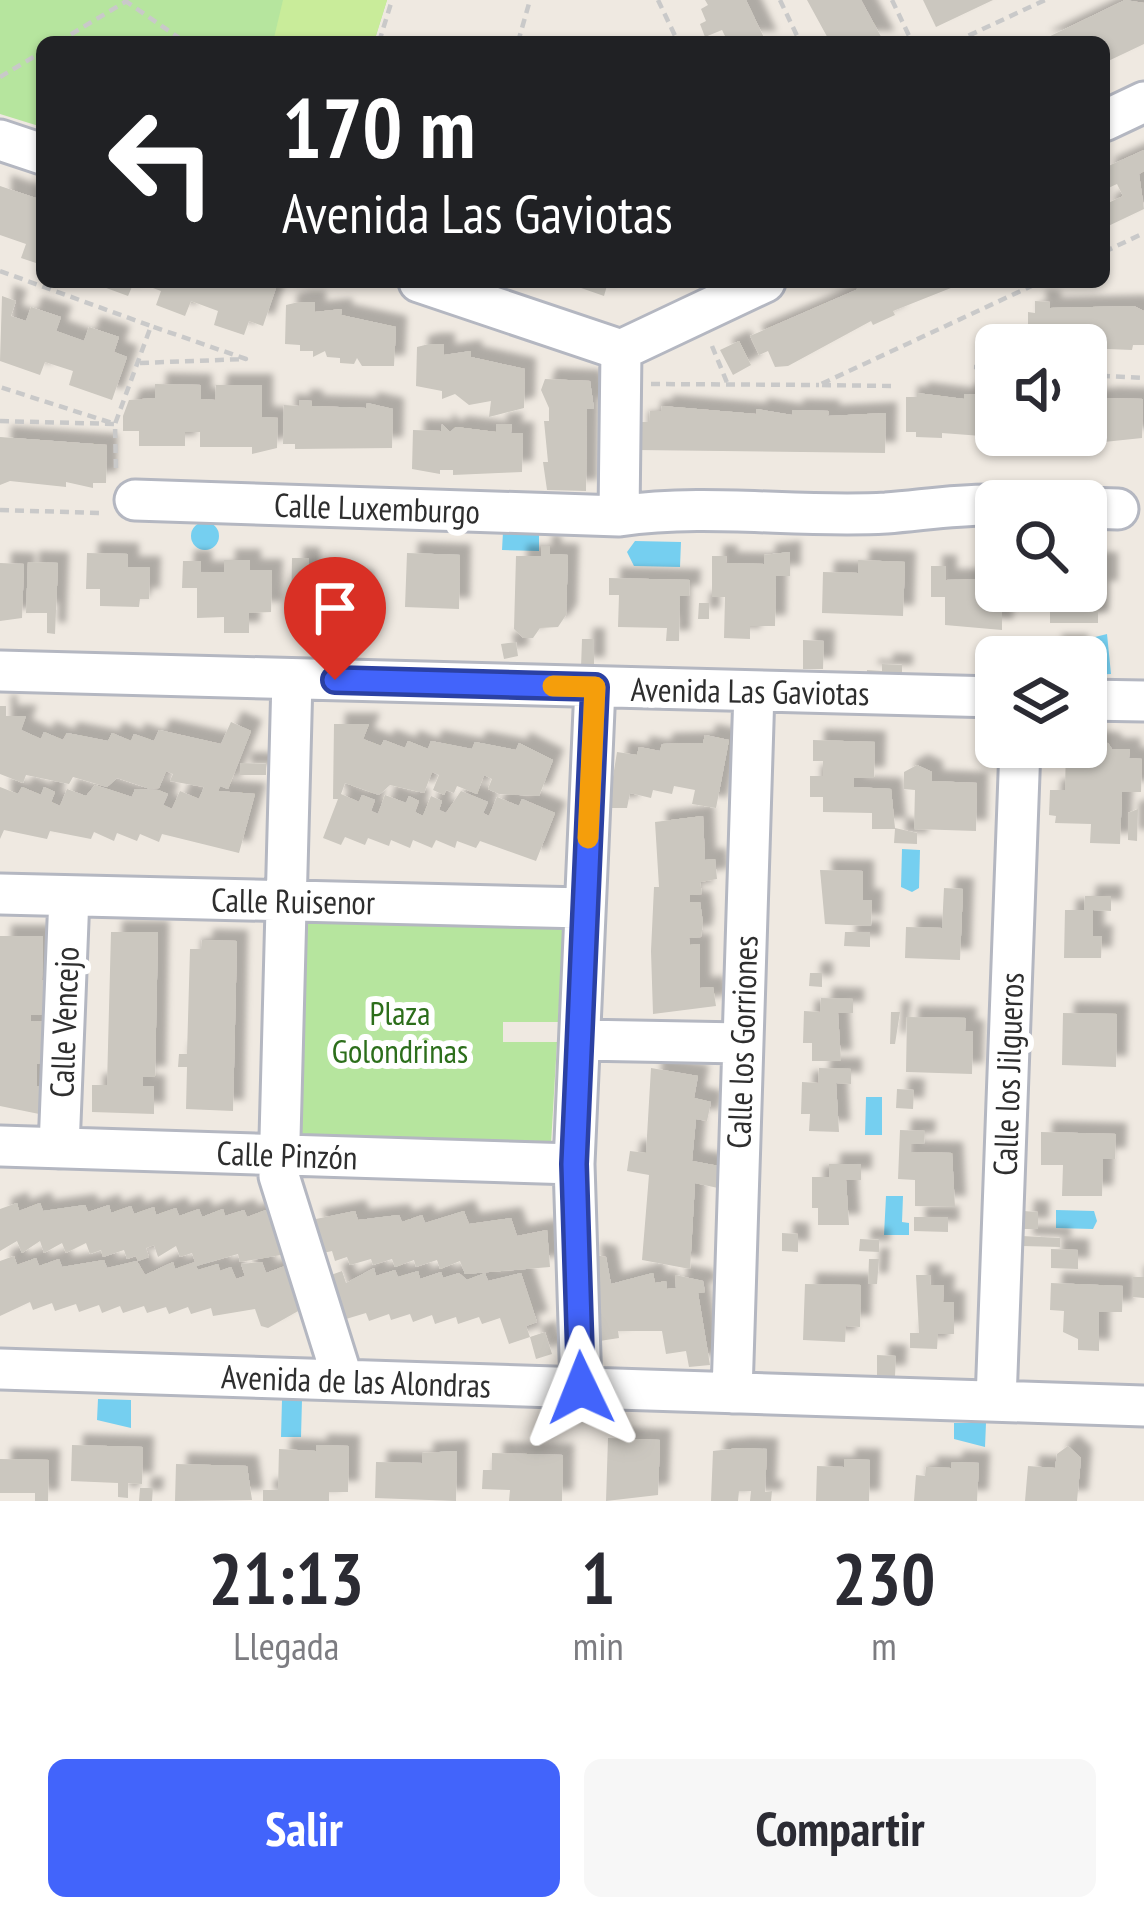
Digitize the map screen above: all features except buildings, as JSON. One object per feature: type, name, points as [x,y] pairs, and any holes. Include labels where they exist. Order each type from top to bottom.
[{"type":"street","points":[[1110,118],[1144,102]]},
{"type":"street","points":[[0,140],[36,152]]},
{"type":"street","points":[[433,288],[622,367]]},
{"type":"street","points":[[622,367],[698,314],[752,288]]},
{"type":"street","points":[[620,516],[622,367]]},
{"type":"street","name":"Calle Luxemburgo","points":[[121,498],[620,516],[680,508],[886,513],[975,505]]},
{"type":"street","name":"Avenida Las Gaviotas","points":[[0,671],[975,696]]},
{"type":"street","points":[[292,679],[279,1176],[343,1380]]},
{"type":"street","points":[[581,1388],[574,1164],[595,687]]},
{"type":"street","name":"Calle los Gorriones","points":[[732,1393],[754,691]]},
{"type":"street","points":[[1107,700],[1144,701]]},
{"type":"street","name":"Calle los Jilgueros","points":[[997,1401],[1018,768]]},
{"type":"street","name":"Calle Ruisenor","points":[[0,894],[585,908]]},
{"type":"street","name":"Calle Vencejo","points":[[58,1148],[69,896]]},
{"type":"street","points":[[580,1040],[742,1043]]},
{"type":"street","name":"Calle Pinzón","points":[[0,1146],[574,1164]]},
{"type":"street","name":"Avenida de las Alondras","points":[[0,1369],[1144,1406]]},
{"type":"path","points":[[381,36],[392,0]]},
{"type":"path","points":[[520,36],[530,0]]},
{"type":"path","points":[[658,0],[675,36]]},
{"type":"path","points":[[781,0],[797,36]]},
{"type":"path","points":[[892,0],[909,36]]},
{"type":"path","points":[[968,36],[1046,0]]},
{"type":"path","points":[[68,36],[124,1],[176,36]]},
{"type":"path","points":[[0,76],[36,55]]},
{"type":"path","points":[[1110,249],[1144,233]]},
{"type":"path","points":[[0,271],[36,284]]},
{"type":"path","points":[[47,288],[246,359],[140,363]]},
{"type":"path","points":[[819,385],[1027,288]]},
{"type":"path","points":[[698,314],[728,385]]},
{"type":"path","points":[[0,510],[121,498],[116,424],[151,326]]},
{"type":"path","points":[[622,367],[728,385],[892,386]]},
{"type":"path","points":[[1107,376],[1144,378]]},
{"type":"path","points":[[0,387],[116,424]]},
{"type":"path","points":[[0,421],[116,424]]},
{"type":"green space","points":[[0,0],[387,0],[376,36],[36,36],[36,125],[0,114]]},
{"type":"green space","points":[[283,0],[387,0],[376,36],[274,36]]},
{"type":"green space","name":"Plaza Golondrinas","points":[[302,918],[564,926],[558,1022],[503,1022],[503,1042],[557,1042],[551,1144],[297,1139]]},
{"type":"water","points":[[205,522],[215,526],[219,536],[215,546],[205,550],[195,546],[191,536],[195,526]]},
{"type":"water","points":[[503,532],[539,532],[539,551],[502,550]]},
{"type":"water","points":[[635,541],[681,542],[680,567],[634,566],[627,552]]},
{"type":"water","points":[[902,849],[920,850],[919,888],[912,892],[901,887]]},
{"type":"water","points":[[866,1097],[882,1097],[882,1135],[865,1135]]},
{"type":"water","points":[[886,1196],[903,1196],[902,1222],[909,1223],[909,1235],[884,1235]]},
{"type":"water","points":[[1056,1210],[1094,1211],[1097,1221],[1093,1229],[1056,1228]]},
{"type":"water","points":[[98,1399],[131,1400],[131,1428],[97,1420]]},
{"type":"water","points":[[282,1400],[302,1400],[301,1437],[281,1437]]},
{"type":"water","points":[[954,1423],[986,1423],[985,1447],[954,1439]]},
{"type":"slow traffic","points":[[553,686],[595,687],[588,838]]},
{"type":"route","points":[[335,680],[595,687],[574,1164],[581,1388]]}]
